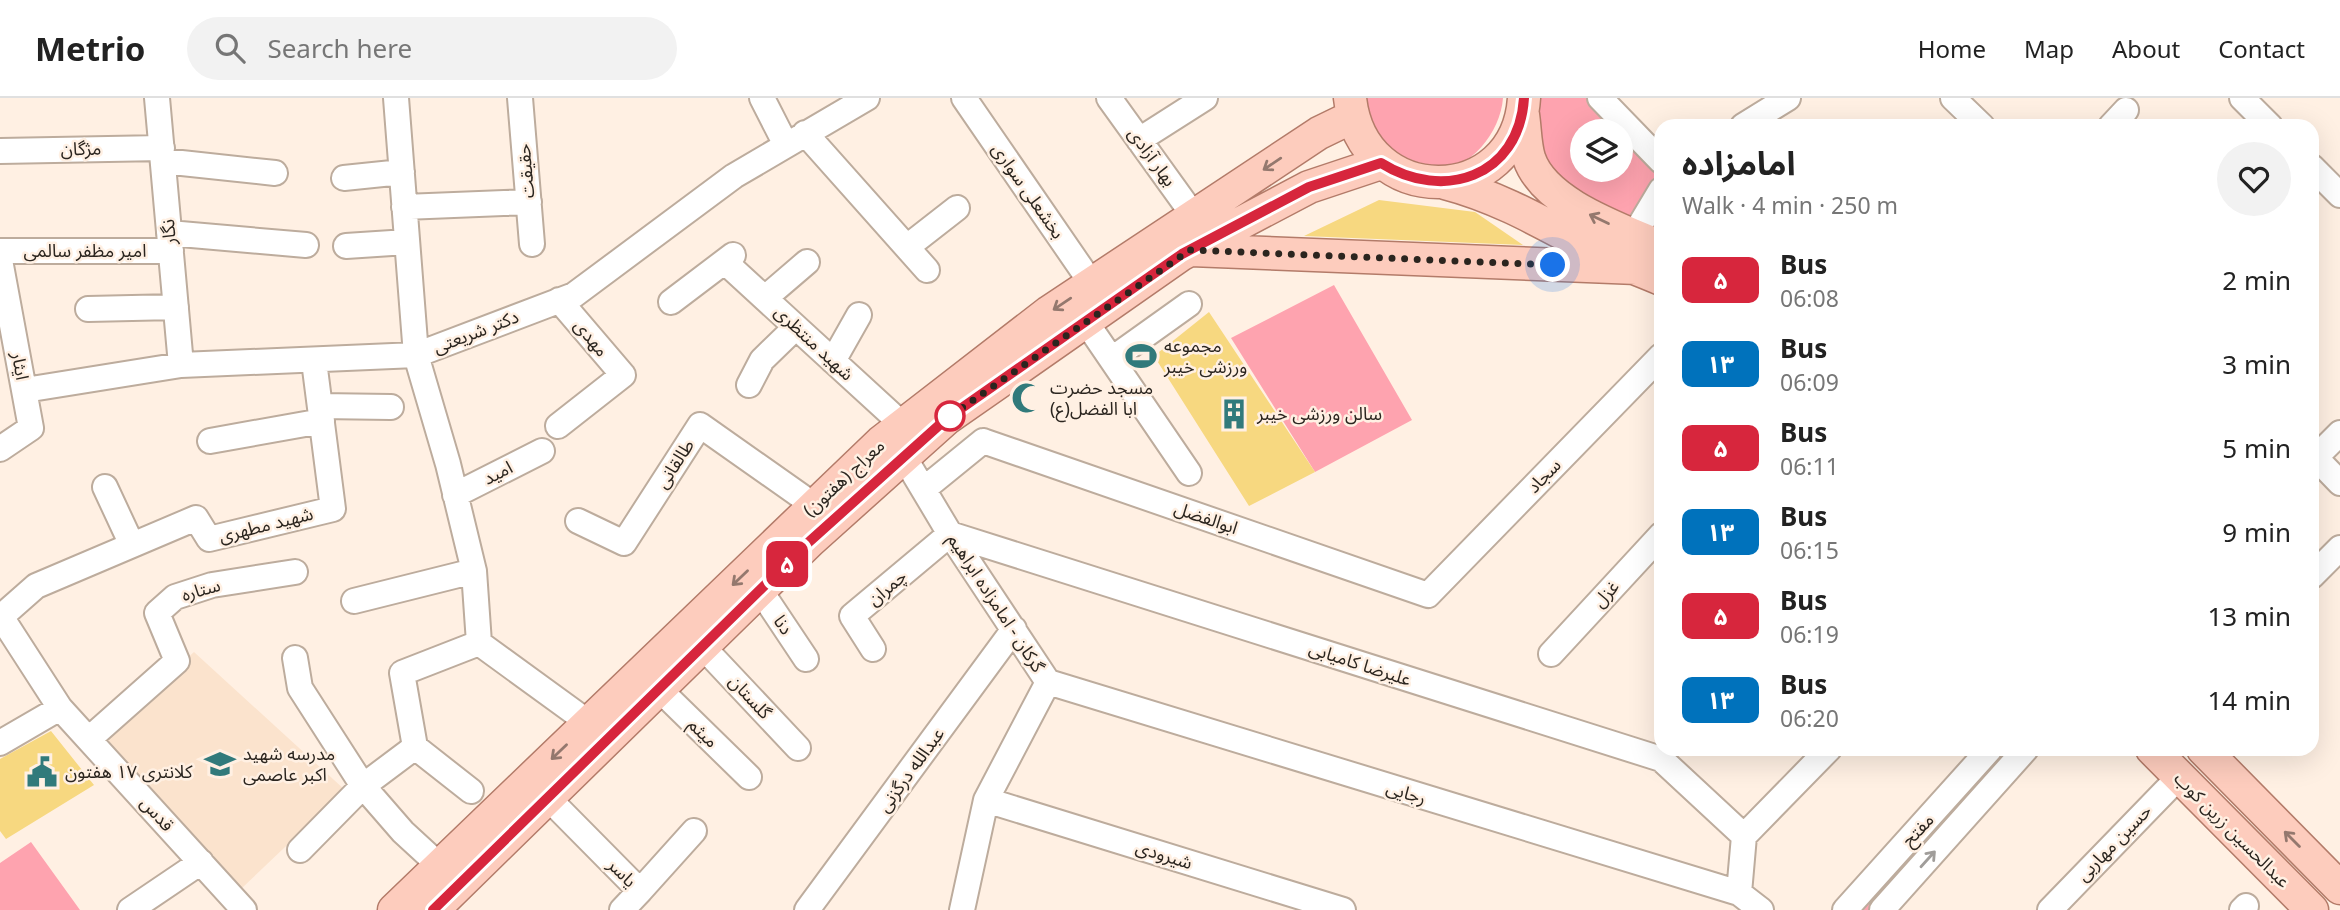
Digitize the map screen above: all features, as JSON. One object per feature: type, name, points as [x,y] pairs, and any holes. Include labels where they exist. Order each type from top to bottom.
[{"type":"main road","points":[[1524,106],[1529,158],[1539,177],[1572,206],[1648,241]]},
{"type":"main road","points":[[1445,183],[1472,176],[1495,162],[1513,141],[1524,106]]},
{"type":"main road","name":"معراج (هفتون)","points":[[433,910],[547,797],[650,680],[815,506],[903,425],[1049,312],[1319,134],[1351,107]]},
{"type":"main road","points":[[1351,107],[1368,150],[1381,163],[1400,175],[1422,182],[1445,183],[1482,193],[1513,206],[1595,251],[1649,274]]},
{"type":"main road","points":[[1319,134],[1339,148],[1343,163],[1336,175]]},
{"type":"main road","name":"معراج (هفتون)","points":[[394,910],[589,723],[702,646],[904,457],[961,409],[1190,250],[1336,175],[1381,163]]},
{"type":"main road","points":[[1513,206],[1508,188],[1514,178],[1526,173],[1539,177]]},
{"type":"main road","points":[[1190,250],[1649,274]]},
{"type":"main road","name":"عبدالحسین زرین کوب","points":[[2159,756],[2312,910]]},
{"type":"main road","name":"عبدالحسین زرین کوب","points":[[2210,756],[2340,888]]},
{"type":"street","name":"نگار","points":[[157,98],[181,366]]},
{"type":"street","points":[[396,98],[416,355],[474,571],[479,643]]},
{"type":"street","name":"حقیقت","points":[[520,98],[532,244]]},
{"type":"street","points":[[762,98],[796,139],[907,247],[927,270]]},
{"type":"street","name":"بخشعلی سواری","points":[[964,98],[1092,284]]},
{"type":"street","name":"بهار آزادی","points":[[1109,98],[1194,216]]},
{"type":"street","points":[[1139,139],[1205,98]]},
{"type":"street","points":[[1600,98],[1654,154]]},
{"type":"street","points":[[1754,119],[1788,98]]},
{"type":"street","points":[[2242,98],[2263,119]]},
{"type":"street","points":[[1956,99],[1975,119]]},
{"type":"street","name":"دکتر شریعتی","points":[[25,390],[181,366],[416,355],[574,295],[734,176],[855,101]]},
{"type":"street","name":"مژگان","points":[[0,151],[162,154],[275,173]]},
{"type":"street","points":[[344,178],[402,172]]},
{"type":"street","points":[[2319,174],[2340,195]]},
{"type":"street","points":[[404,207],[529,202]]},
{"type":"street","points":[[907,247],[957,208]]},
{"type":"street","points":[[1648,241],[1654,217]]},
{"type":"street","name":"امیر مظفر سالمی","points":[[0,251],[170,242],[306,245]]},
{"type":"street","points":[[346,246],[407,242]]},
{"type":"street","name":"شهید منتظری","points":[[671,302],[729,258],[765,298],[903,425]]},
{"type":"street","name":"ایثار","points":[[0,260],[4,295],[31,428],[0,449]]},
{"type":"street","points":[[765,298],[807,262]]},
{"type":"street","name":"مهدی","points":[[558,426],[623,375],[559,300]]},
{"type":"street","points":[[1119,354],[1189,304]]},
{"type":"street","points":[[88,309],[176,307]]},
{"type":"street","points":[[833,361],[859,315]]},
{"type":"street","points":[[1086,322],[1189,473]]},
{"type":"street","points":[[749,385],[762,360],[796,327]]},
{"type":"street","name":"شهید مطهری","points":[[1,615],[36,586],[196,518],[209,539],[333,509],[314,361]]},
{"type":"street","name":"سجاد","points":[[1428,595],[1654,363]]},
{"type":"street","points":[[211,441],[321,414],[391,407]]},
{"type":"street","points":[[924,489],[983,441],[961,409]]},
{"type":"street","name":"طالقانی","points":[[578,521],[624,543],[700,425],[815,506]]},
{"type":"street","points":[[2319,452],[2340,433]]},
{"type":"street","name":"ابوالفضل","points":[[983,441],[1428,595]]},
{"type":"street","name":"امید","points":[[455,495],[542,451]]},
{"type":"street","name":"گرکان - امامزاده ابراهیم","points":[[904,457],[950,534],[1048,682],[986,800],[962,910]]},
{"type":"street","points":[[2319,461],[2340,483]]},
{"type":"street","points":[[105,487],[132,545]]},
{"type":"street","name":"چمران","points":[[873,649],[852,616],[950,534]]},
{"type":"street","name":"علیرضا کامیابی","points":[[950,534],[1654,751]]},
{"type":"street","name":"غزل","points":[[1552,654],[1654,542]]},
{"type":"street","points":[[2319,569],[2340,548]]},
{"type":"street","points":[[354,601],[474,571]]},
{"type":"street","name":"ستاره","points":[[89,739],[177,662],[157,613],[175,597],[212,585],[295,572]]},
{"type":"street","name":"دنا","points":[[760,590],[806,659]]},
{"type":"street","name":"قدس","points":[[1,615],[60,708],[244,910]]},
{"type":"street","name":"عبدالله درگزنی","points":[[807,910],[1014,629]]},
{"type":"street","points":[[479,643],[589,723]]},
{"type":"street","points":[[471,791],[415,747],[402,673],[479,643]]},
{"type":"street","name":"گلستان","points":[[702,646],[799,748]]},
{"type":"street","points":[[295,658],[300,688],[363,786],[404,832],[440,866]]},
{"type":"street","name":"میثم","points":[[650,680],[748,777]]},
{"type":"street","name":"رجایی","points":[[1048,682],[1739,893],[1761,910]]},
{"type":"street","points":[[1,742],[60,708]]},
{"type":"street","points":[[300,850],[363,786],[415,747]]},
{"type":"street","name":"علیرضا کامیابی","points":[[1667,756],[1744,836]]},
{"type":"street","points":[[1739,893],[1744,836],[1822,756]]},
{"type":"street","name":"مفتح","points":[[1845,910],[1984,756]]},
{"type":"street","name":"مفتح","points":[[1882,910],[2020,756]]},
{"type":"street","name":"حسین مهاربی","points":[[2050,910],[2179,777]]},
{"type":"street","name":"یاسر","points":[[547,797],[640,891],[694,831]]},
{"type":"street","name":"شیرودی","points":[[986,800],[1342,910]]},
{"type":"street","points":[[136,908],[201,862]]},
{"type":"street","points":[[622,910],[640,891]]},
{"type":"shaded area","points":[[1362,98],[1503,98],[1494,129],[1472,156],[1443,170],[1426,170],[1407,164],[1374,139]]},
{"type":"shaded area","points":[[1533,98],[1586,98],[1608,119],[1570,119],[1570,182],[1633,182],[1633,144],[1654,164],[1654,179],[1629,218],[1540,173]]},
{"type":"shaded area","points":[[1334,285],[1412,420],[1315,472],[1231,338]]},
{"type":"shaded area","name":"مدرسه شهید اکبر عاصمی","points":[[194,652],[345,790],[242,888],[99,738]]},
{"type":"shaded area","points":[[1991,756],[2013,756],[1874,910],[1852,910]]},
{"type":"shaded area","points":[[31,842],[80,910],[0,910],[0,863]]},
{"type":"building","points":[[1379,200],[1475,212],[1523,245],[1304,236]]},
{"type":"building","name":"سالن ورزشی خیبر","points":[[1209,312],[1315,472],[1249,506],[1154,356]]},
{"type":"building","name":"کلانتری ۱۷ هفتون","points":[[51,731],[94,785],[6,839],[0,831],[0,759]]},
{"type":"bus line","name":"۵","points":[[433,910],[810,541],[946,419],[1182,254],[1309,187],[1336,175],[1381,163],[1400,175],[1422,182],[1445,183],[1472,176],[1495,162],[1513,141],[1523,115],[1524,98]]},
{"type":"place","name":"مجموعه ورزشی خیبر","points":[[1141,356]]},
{"type":"place","name":"مسجد حضرت ابا الفضل(ع)","points":[[1027,398]]},
{"type":"place","name":"سالن ورزشی خیبر","points":[[1234,414]]},
{"type":"place","name":"مدرسه شهید اکبر عاصمی","points":[[220,764]]},
{"type":"place","name":"کلانتری ۱۷ هفتون","points":[[42,772]]},
{"type":"route","points":[[950,416],[946,419],[1190,250],[1553,265]]}]
